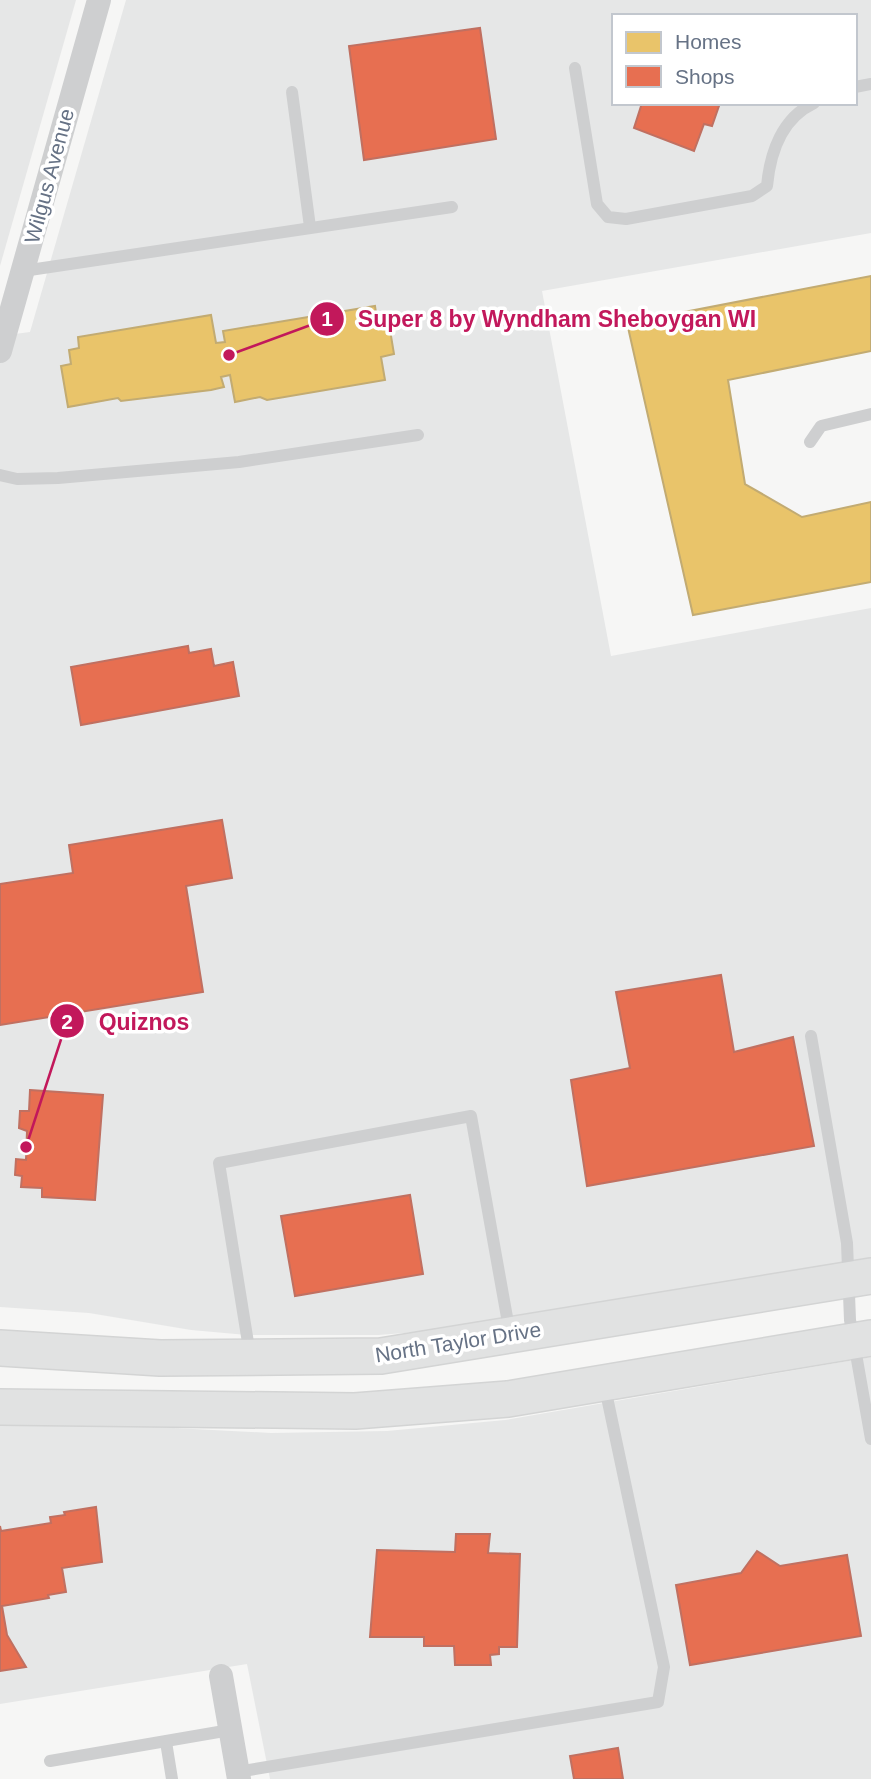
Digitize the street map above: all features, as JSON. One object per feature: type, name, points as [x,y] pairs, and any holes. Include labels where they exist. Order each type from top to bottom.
[{"type":"main road","name":"North Taylor Drive","points":[[0,1349],[160,1358],[381,1356],[859,1278]]},
{"type":"main road","points":[[0,1407],[355,1411],[508,1399],[862,1339]]},
{"type":"street","name":"Wilgus Avenue","points":[[0,351],[99,0]]},
{"type":"street","points":[[220,1676],[238,1776]]},
{"type":"lane","points":[[575,68],[597,204],[608,218],[626,219],[752,196],[767,186],[769,156],[782,133],[812,105]]},
{"type":"lane","points":[[292,92],[310,227]]},
{"type":"lane","points":[[23,271],[452,207]]},
{"type":"lane","points":[[810,442],[821,425],[871,414]]},
{"type":"lane","points":[[0,475],[17,479],[58,478],[239,463],[418,435]]},
{"type":"lane","points":[[811,1036],[847,1243],[859,1278],[871,1439]]},
{"type":"lane","points":[[250,1357],[219,1163],[471,1116],[510,1335]]},
{"type":"lane","points":[[238,1776],[658,1702],[664,1667],[604,1383]]},
{"type":"lane","points":[[50,1761],[230,1730]]},
{"type":"lane","points":[[166,1742],[172,1779]]},
{"type":"shaded area","points":[[0,0],[76,0],[0,266]]},
{"type":"shaded area","points":[[126,0],[871,0],[871,233],[542,291],[611,656],[871,608],[871,1261],[456,1329],[378,1335],[247,1335],[191,1330],[89,1313],[0,1307],[0,336],[30,332]]},
{"type":"shaded area","points":[[871,1357],[871,1779],[270,1779],[247,1664],[0,1704],[0,1419],[271,1433],[387,1431],[505,1420]]},
{"type":"building: Homes","points":[[871,276],[871,351],[728,380],[745,484],[802,517],[871,502],[871,582],[693,615],[627,323]]},
{"type":"building: Homes","points":[[375,306],[377,320],[388,318],[394,354],[381,357],[385,380],[267,400],[260,397],[235,402],[230,375],[221,377],[224,387],[211,390],[121,401],[118,398],[68,407],[61,366],[71,364],[69,350],[79,348],[78,337],[211,315],[216,343],[225,342],[223,331]]},
{"type":"building: Shops","points":[[480,28],[496,139],[364,160],[349,46]]},
{"type":"building: Shops","points":[[641,105],[719,105],[712,126],[704,124],[694,151],[634,128]]},
{"type":"building: Shops","points":[[188,646],[189,653],[211,649],[214,666],[233,662],[239,696],[81,725],[71,667]]},
{"type":"building: Shops","points":[[222,820],[232,878],[186,886],[203,992],[0,1025],[0,884],[73,873],[69,845]]},
{"type":"building: Shops","points":[[721,975],[734,1052],[793,1037],[814,1146],[587,1186],[571,1080],[630,1068],[616,992]]},
{"type":"building: Shops","points":[[30,1090],[103,1095],[95,1200],[42,1197],[42,1188],[21,1187],[22,1176],[15,1175],[16,1159],[26,1160],[27,1131],[19,1128],[20,1111],[29,1111]]},
{"type":"building: Shops","points":[[410,1195],[423,1274],[295,1296],[281,1216]]},
{"type":"building: Shops","points":[[96,1507],[102,1562],[62,1568],[66,1592],[48,1595],[49,1598],[2,1606],[7,1635],[26,1667],[0,1671],[0,1526],[1,1531],[51,1523],[50,1517],[65,1515],[64,1512]]},
{"type":"building: Shops","points":[[456,1534],[490,1534],[488,1553],[520,1554],[517,1647],[499,1647],[499,1654],[490,1655],[491,1665],[455,1665],[454,1646],[424,1646],[424,1637],[370,1637],[377,1550],[455,1552]]},
{"type":"building: Shops","points":[[757,1551],[780,1566],[847,1555],[861,1636],[690,1665],[676,1585],[741,1573]]},
{"type":"building: Shops","points":[[618,1748],[623,1779],[574,1779],[570,1756]]},
{"type":"place","name":"Super 8 by Wyndham Sheboygan WI","points":[[229,355]]},
{"type":"place","name":"Quiznos","points":[[26,1147]]}]
